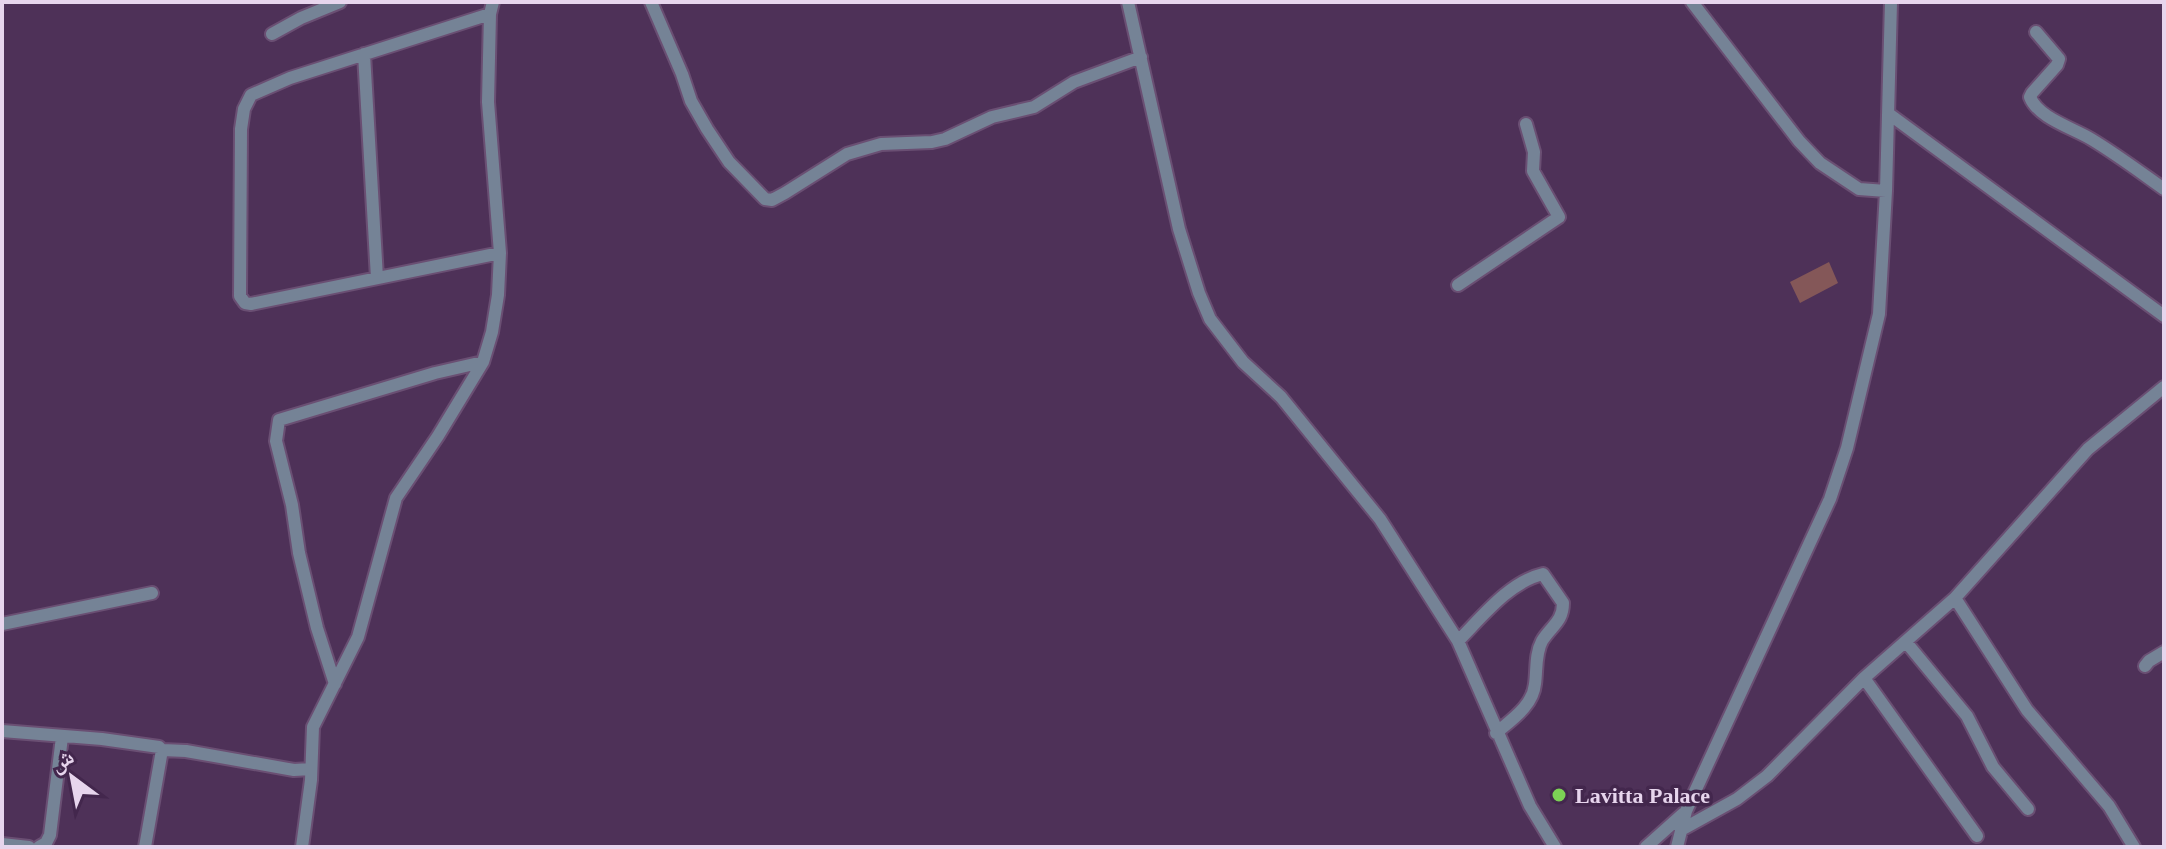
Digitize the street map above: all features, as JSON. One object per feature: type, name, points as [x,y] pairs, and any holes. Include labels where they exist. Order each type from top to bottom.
[{"type":"street","points":[[272,34],[340,2]]},
{"type":"street","points":[[651,2],[691,101],[707,129],[729,162],[765,199],[772,200],[855,151],[881,144],[945,139],[992,117],[1034,107],[1074,82],[1141,57]]},
{"type":"street","points":[[1128,2],[1179,229],[1210,319],[1243,362],[1281,397],[1380,519],[1458,641],[1530,806],[1555,847]]},
{"type":"street","points":[[1692,2],[1799,141],[1820,163],[1859,189],[1886,191]]},
{"type":"street","points":[[1677,847],[1686,811],[1830,499],[1847,448],[1879,314],[1891,2]]},
{"type":"street","points":[[302,847],[309,807],[313,727],[358,637],[396,498],[483,362],[492,332],[500,253],[488,102],[492,8],[256,91],[247,101],[241,129],[240,296],[245,303],[500,253]]},
{"type":"street","points":[[2036,32],[2059,59],[2032,93],[2031,103],[2164,189]]},
{"type":"street","points":[[364,54],[377,278]]},
{"type":"street","points":[[1889,114],[2164,316]]},
{"type":"street","points":[[1458,285],[1559,217],[1533,171],[1534,152],[1526,124]]},
{"type":"street","points":[[335,684],[299,553],[292,505],[276,441],[279,420],[435,373],[483,362]]},
{"type":"street","points":[[1681,830],[1737,799],[1767,776],[1864,678],[1955,598],[2088,449],[2164,387]]},
{"type":"street","points":[[1458,641],[1501,599],[1533,576],[1543,574],[1563,603],[1561,620],[1543,640],[1538,651],[1532,696],[1524,708],[1496,733]]},
{"type":"street","points":[[2,624],[152,593]]},
{"type":"street","points":[[1955,598],[2027,710],[2100,795],[2134,847]]},
{"type":"street","points":[[1906,642],[1967,716],[1993,767],[2028,809]]},
{"type":"street","points":[[2145,666],[2164,652]]},
{"type":"street","points":[[1864,678],[1977,836]]},
{"type":"street","points":[[2,731],[102,739],[294,770],[311,769]]},
{"type":"street","points":[[39,847],[46,843],[50,835],[62,737]]},
{"type":"street","points":[[145,847],[162,750]]},
{"type":"street","points":[[1646,847],[1686,811]]},
{"type":"street","points":[[2,844],[29,847]]},
{"type":"shaded area","points":[[1829,262],[1838,283],[1800,303],[1790,282]]},
{"type":"place","name":"Lavitta Palace","points":[[1559,795]]}]
